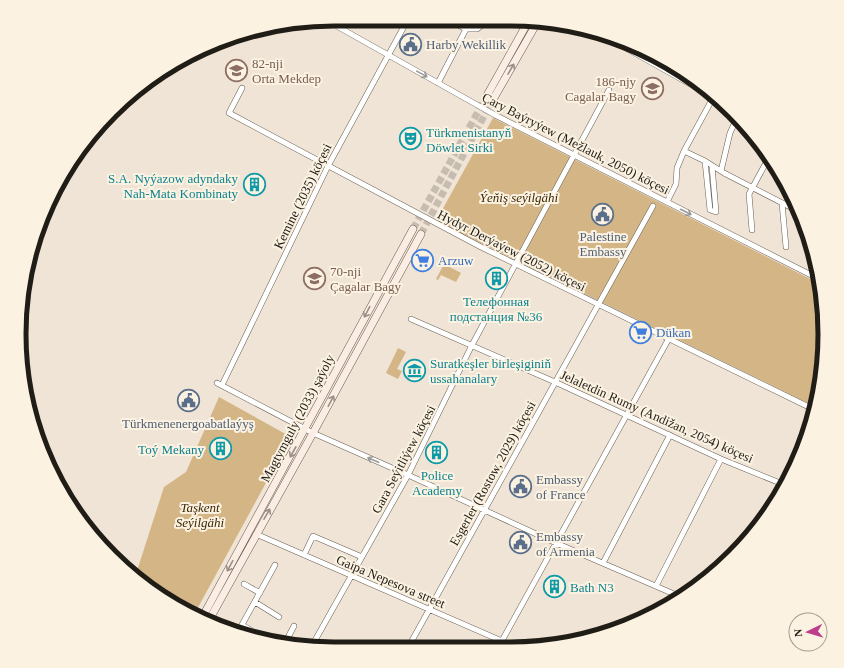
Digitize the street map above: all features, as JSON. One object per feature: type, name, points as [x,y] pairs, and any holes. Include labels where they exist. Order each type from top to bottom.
[{"type":"main road","points":[[526,27],[488,101],[534,27]]},
{"type":"main road","name":"Magtymguly (2033) şaýoly","points":[[205,613],[413,229]]},
{"type":"main road","name":"Magtymguly (2033) şaýoly","points":[[211,616],[313,434],[421,234]]},
{"type":"street","name":"Çary Baýryýew (Mežlauk, 2050) köçesi","points":[[337,26],[495,115],[812,276]]},
{"type":"street","name":"Kemine (2035) köçesi","points":[[305,430],[220,384],[328,166],[404,26]]},
{"type":"street","points":[[460,26],[466,29],[477,29],[481,26]]},
{"type":"street","points":[[438,83],[466,29]]},
{"type":"street","name":"Hydyr Derýaýew (2052) köçesi","points":[[242,88],[229,113],[516,264],[668,340],[809,407]]},
{"type":"street","name":"Gara Seýitliýew köçesi","points":[[315,641],[330,611],[352,576],[408,475],[472,345],[609,90]]},
{"type":"street","points":[[667,202],[676,184],[677,168],[684,151],[711,101]]},
{"type":"street","points":[[721,172],[730,132],[735,123]]},
{"type":"street","points":[[684,151],[705,161],[721,172],[791,207]]},
{"type":"street","points":[[705,161],[710,210],[716,212],[712,166]]},
{"type":"street","points":[[752,230],[749,194],[766,163]]},
{"type":"street","points":[[782,203],[786,247]]},
{"type":"street","name":"Esgerler (Rostow, 2029) köçesi","points":[[411,642],[653,206]]},
{"type":"street","name":"Jelaletdin Rumy (Andižan, 2054) köçesi","points":[[411,320],[556,382],[721,459],[780,483]]},
{"type":"street","points":[[502,641],[668,340]]},
{"type":"street","points":[[305,430],[408,475],[556,543],[675,594]]},
{"type":"street","points":[[603,563],[670,435]]},
{"type":"street","points":[[656,586],[721,459]]},
{"type":"street","name":"Gaipa Nepesova street","points":[[256,534],[502,641]]},
{"type":"street","points":[[304,554],[314,536],[362,557]]},
{"type":"street","points":[[240,628],[275,565]]},
{"type":"street","points":[[244,584],[260,593]]},
{"type":"street","points":[[255,602],[279,616]]},
{"type":"street","points":[[242,625],[254,632]]},
{"type":"street","points":[[288,638],[294,626]]},
{"type":"green space","name":"Ýeňiş seýilgähi","points":[[493,118],[813,280],[818,334],[815,374],[810,404],[436,221]]},
{"type":"green space","points":[[444,264],[461,273],[456,282],[441,275],[438,280],[436,279]]},
{"type":"green space","points":[[398,348],[406,352],[397,369],[402,371],[398,379],[386,373]]},
{"type":"green space","name":"Taşkent Seýilgähi","points":[[219,397],[291,437],[197,609],[163,590],[137,571],[164,487],[186,472]]},
{"type":"tunnel","points":[[413,229],[485,99]]},
{"type":"tunnel","points":[[421,234],[491,103]]},
{"type":"place","name":"Harby Wekillik","points":[[411,44]]},
{"type":"place","name":"82-nji Orta Mekdep","points":[[237,70]]},
{"type":"place","name":"186-njy Cagalar Bagy","points":[[652,88]]},
{"type":"place","name":"Türkmenistanyň Döwlet Sirki","points":[[410,139]]},
{"type":"place","name":"S.A. Nyýazow adyndaky Nah-Mata Kombinaty","points":[[254,185]]},
{"type":"place","name":"Palestine Embassy","points":[[603,214]]},
{"type":"place","name":"Arzuw","points":[[422,260]]},
{"type":"place","name":"70-nji Çagalar Bagy","points":[[315,278]]},
{"type":"place","name":"Телефонная подстанция №36","points":[[496,279]]},
{"type":"place","name":"Dükan","points":[[641,332]]},
{"type":"place","name":"Suratkeşler birleşiginiň ussahanalary","points":[[414,370]]},
{"type":"place","name":"Türkmenenergoabatlaýyş","points":[[188,401]]},
{"type":"place","name":"Toý Mekany","points":[[220,449]]},
{"type":"place","name":"Police Academy","points":[[437,453]]},
{"type":"place","name":"Embassy of France","points":[[521,486]]},
{"type":"place","name":"Embassy of Armenia","points":[[520,543]]},
{"type":"place","name":"Bath N3","points":[[555,587]]}]
